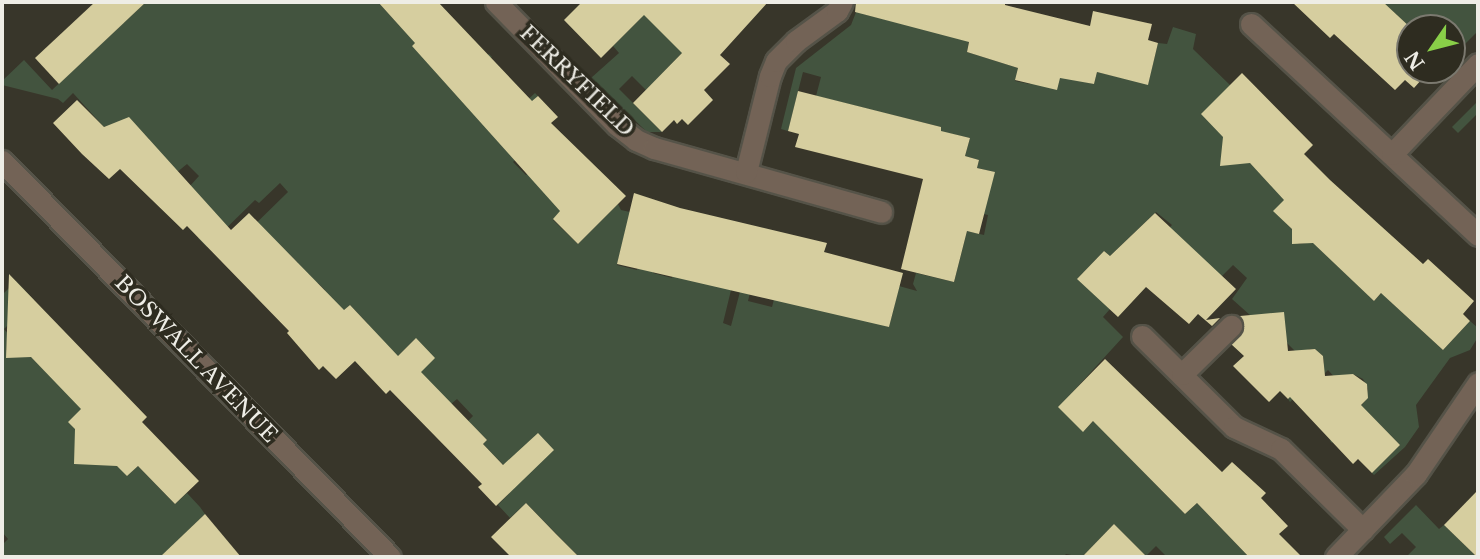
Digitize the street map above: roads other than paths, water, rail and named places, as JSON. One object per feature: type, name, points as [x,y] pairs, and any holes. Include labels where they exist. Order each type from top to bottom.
[{"type":"street","name":"FERRYFIELD","points":[[496,2],[627,134],[654,148],[881,212]]},
{"type":"street","points":[[746,172],[776,61],[796,41],[832,15],[842,2]]},
{"type":"street","points":[[1251,24],[1478,234]]},
{"type":"street","points":[[1391,154],[1478,64]]},
{"type":"street","name":"BOSWALL AVENUE","points":[[2,160],[390,557]]},
{"type":"street","points":[[1182,374],[1231,326]]},
{"type":"street","points":[[1142,336],[1234,427],[1275,445],[1288,454],[1363,530]]},
{"type":"street","points":[[1336,557],[1416,474],[1478,383]]}]
